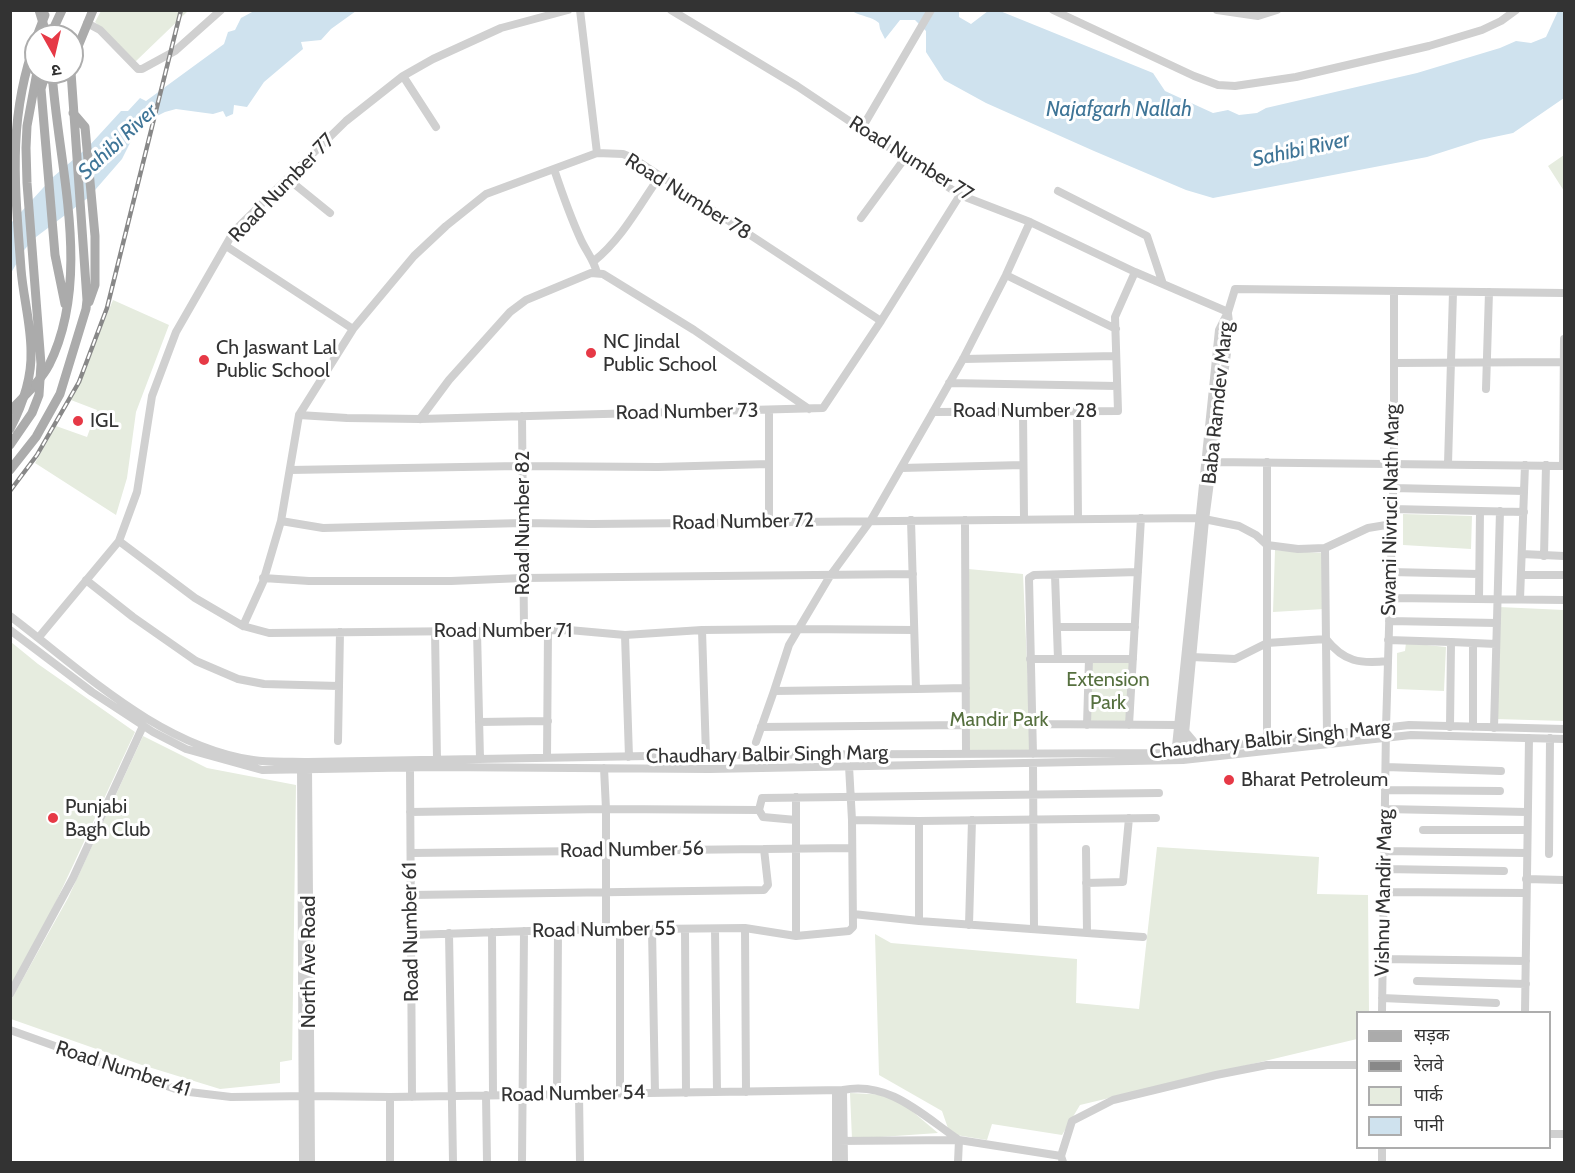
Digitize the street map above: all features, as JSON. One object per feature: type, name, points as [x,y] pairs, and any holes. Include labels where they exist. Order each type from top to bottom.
[{"type":"main road","points":[[54,24],[62,10]]},
{"type":"main road","points":[[84,30],[93,10]]},
{"type":"main road","points":[[10,429],[24,400],[31,351],[21,272],[14,145],[24,76]]},
{"type":"main road","points":[[10,445],[32,413],[39,395],[41,364],[26,148],[27,126],[35,84]]},
{"type":"main road","points":[[42,84],[41,89],[55,255],[66,310]]},
{"type":"main road","points":[[10,411],[49,365],[66,310],[71,256],[61,135],[54,84]]},
{"type":"main road","points":[[71,84],[86,309]]},
{"type":"main road","points":[[10,470],[36,437],[60,394],[86,309],[96,285],[94,224],[85,127],[73,113]]},
{"type":"street","points":[[87,22],[100,30],[138,69],[142,69],[175,51],[221,10]]},
{"type":"street","name":"Road Number 77","points":[[39,638],[119,541],[137,492],[152,396],[176,332],[234,231],[346,121],[403,76],[433,59],[501,28],[568,10]]},
{"type":"street","points":[[580,10],[597,153]]},
{"type":"street","name":"Road Number 77","points":[[671,10],[797,86],[960,195],[1030,222],[1135,272],[1228,312]]},
{"type":"street","points":[[862,128],[892,73],[931,10]]},
{"type":"street","points":[[1053,10],[1194,76],[1218,85],[1235,86],[1296,77],[1429,46],[1482,30],[1501,21],[1516,10]]},
{"type":"street","points":[[1217,10],[1258,16],[1277,10]]},
{"type":"street","points":[[403,76],[436,127]]},
{"type":"street","name":"Road Number 78","points":[[243,626],[263,582],[281,521],[299,415],[353,328],[414,256],[446,226],[486,194],[597,153],[623,154],[633,158],[881,321]]},
{"type":"street","points":[[861,218],[905,158]]},
{"type":"street","points":[[554,169],[568,212],[587,254],[594,261],[597,273]]},
{"type":"street","points":[[594,261],[603,254],[625,227],[660,176]]},
{"type":"street","points":[[288,179],[330,213]]},
{"type":"street","points":[[1058,191],[1148,236],[1163,284]]},
{"type":"street","points":[[420,419],[449,380],[510,312],[526,300],[591,273],[603,274],[694,330],[809,409],[819,409],[825,405],[881,321],[960,195]]},
{"type":"street","points":[[756,742],[789,645],[830,576],[871,520],[949,384],[1030,222]]},
{"type":"street","points":[[226,246],[353,328]]},
{"type":"street","name":"Road Number 28","points":[[933,412],[1118,411],[1115,317],[1135,272]]},
{"type":"street","points":[[1006,274],[1116,329]]},
{"type":"street","points":[[1228,312],[1235,289],[1564,292]]},
{"type":"street","name":"Swami Nivruci Nath Marg","points":[[1386,738],[1394,463],[1394,291]]},
{"type":"street","points":[[1448,464],[1453,292]]},
{"type":"street","points":[[1486,389],[1489,292]]},
{"type":"street","name":"Baba Ramdev Marg","points":[[1181,728],[1192,657],[1202,519],[1230,330],[1228,312]]},
{"type":"street","name":"Baba Ramdev Marg","points":[[1179,756],[1219,330],[1228,312]]},
{"type":"street","points":[[1212,462],[1564,466],[1564,339]]},
{"type":"street","points":[[963,359],[1116,356]]},
{"type":"street","points":[[1394,363],[1564,362]]},
{"type":"street","points":[[949,384],[1117,386]]},
{"type":"street","name":"Road Number 73","points":[[299,415],[420,419],[809,409]]},
{"type":"street","points":[[769,410],[769,522]]},
{"type":"street","points":[[1023,411],[1024,519]]},
{"type":"street","points":[[1077,411],[1078,519]]},
{"type":"street","name":"Road Number 82","points":[[522,416],[524,630]]},
{"type":"street","points":[[1267,462],[1267,742]]},
{"type":"street","points":[[290,470],[769,464]]},
{"type":"street","points":[[901,468],[1023,465]]},
{"type":"street","points":[[1520,599],[1525,465]]},
{"type":"street","points":[[1544,556],[1546,465]]},
{"type":"street","points":[[1393,488],[1524,491]]},
{"type":"street","points":[[1392,508],[1524,512]]},
{"type":"street","points":[[1479,599],[1480,511]]},
{"type":"street","points":[[1494,728],[1500,511]]},
{"type":"street","points":[[1129,725],[1141,518]]},
{"type":"street","name":"Road Number 72","points":[[281,521],[323,528],[523,523],[1202,519],[1239,526],[1256,535],[1267,545]]},
{"type":"street","points":[[911,520],[916,689]]},
{"type":"street","points":[[965,520],[966,753]]},
{"type":"street","points":[[1267,545],[1298,549],[1325,548],[1368,528],[1392,524]]},
{"type":"street","name":"Road Number 71","points":[[119,541],[195,597],[243,626],[269,633],[549,630],[625,635],[702,630],[799,628],[914,630]]},
{"type":"street","points":[[1325,548],[1327,735]]},
{"type":"street","points":[[1522,554],[1564,556]]},
{"type":"street","points":[[1033,754],[1028,581],[1034,575],[1138,572]]},
{"type":"street","points":[[1390,572],[1479,574]]},
{"type":"street","points":[[263,578],[309,581],[451,581],[523,578],[913,574]]},
{"type":"street","points":[[1055,574],[1058,659]]},
{"type":"street","points":[[1522,575],[1564,575]]},
{"type":"street","points":[[86,580],[133,617],[196,661],[238,679],[264,684],[339,686]]},
{"type":"street","points":[[1390,598],[1564,600]]},
{"type":"street","name":"Chaudhary Balbir Singh Marg","points":[[10,615],[139,714],[172,734],[226,754],[253,760],[304,766]]},
{"type":"street","points":[[1389,621],[1497,623]]},
{"type":"street","points":[[1057,627],[1135,627]]},
{"type":"street","name":"Chaudhary Balbir Singh Marg","points":[[10,630],[92,692],[143,726],[186,749],[262,770],[437,760],[706,755],[966,753],[1179,756],[1201,750],[1408,725],[1564,729]]},
{"type":"street","points":[[477,630],[480,759]]},
{"type":"street","points":[[548,758],[549,630]]},
{"type":"street","points":[[702,630],[706,755]]},
{"type":"street","points":[[435,631],[437,760]]},
{"type":"street","points":[[338,741],[340,632]]},
{"type":"street","points":[[625,635],[629,757]]},
{"type":"street","points":[[1192,657],[1235,659],[1267,643],[1326,639]]},
{"type":"street","points":[[1326,639],[1335,650],[1355,661],[1368,663],[1388,661]]},
{"type":"street","points":[[1388,640],[1496,644]]},
{"type":"street","points":[[1450,727],[1451,642]]},
{"type":"street","points":[[1473,643],[1473,727]]},
{"type":"street","points":[[1030,659],[1133,659]]},
{"type":"street","points":[[1087,725],[1089,659]]},
{"type":"street","points":[[774,690],[966,688]]},
{"type":"street","points":[[479,722],[548,721]]},
{"type":"street","points":[[1032,724],[1181,728],[1201,750]]},
{"type":"street","points":[[761,727],[965,725]]},
{"type":"street","points":[[10,994],[73,878],[143,726]]},
{"type":"street","name":"Chaudhary Balbir Singh Marg","points":[[345,765],[410,768],[709,769],[849,765],[1033,764],[1179,756],[1411,735],[1564,739]]},
{"type":"street","name":"Vishnu Mandir Marg","points":[[1382,1011],[1386,738]]},
{"type":"street","points":[[1525,1011],[1529,738]]},
{"type":"street","points":[[1549,854],[1550,738]]},
{"type":"street","points":[[1033,764],[1034,929]]},
{"type":"street","points":[[849,765],[853,914],[1143,937]]},
{"type":"street","name":"North Ave Road","points":[[304,766],[307,1096],[311,1162]]},
{"type":"street","points":[[1386,767],[1501,771]]},
{"type":"street","name":"Road Number 61","points":[[410,768],[412,1097]]},
{"type":"street","points":[[604,768],[607,851],[606,929]]},
{"type":"street","points":[[1385,789],[1500,791]]},
{"type":"street","points":[[759,810],[762,798],[796,796],[1159,793]]},
{"type":"street","points":[[796,796],[796,936]]},
{"type":"street","points":[[410,812],[606,809],[759,810]]},
{"type":"street","points":[[1385,809],[1527,812]]},
{"type":"street","points":[[759,810],[765,818],[796,820]]},
{"type":"street","points":[[1086,883],[1123,882],[1129,818]]},
{"type":"street","points":[[852,820],[1156,818]]},
{"type":"street","points":[[969,925],[972,820]]},
{"type":"street","points":[[919,821],[919,921]]},
{"type":"street","points":[[1423,830],[1527,830]]},
{"type":"street","name":"Road Number 56","points":[[411,853],[852,848]]},
{"type":"street","points":[[411,896],[764,890],[768,885],[764,849]]},
{"type":"street","points":[[1086,849],[1087,933]]},
{"type":"street","points":[[1384,851],[1527,853]]},
{"type":"street","points":[[1384,869],[1504,871]]},
{"type":"street","points":[[1526,879],[1564,880]]},
{"type":"street","points":[[1383,892],[1526,892]]},
{"type":"street","name":"Road Number 55","points":[[412,935],[558,930],[745,928],[796,936],[849,932],[853,927],[853,914]]},
{"type":"street","points":[[745,928],[746,1092]]},
{"type":"street","points":[[620,929],[620,1093]]},
{"type":"street","points":[[652,929],[655,1093]]},
{"type":"street","points":[[685,929],[686,1093]]},
{"type":"street","points":[[715,929],[717,1092]]},
{"type":"street","points":[[557,1094],[558,930]]},
{"type":"street","points":[[522,1162],[524,931]]},
{"type":"street","points":[[487,1162],[492,932]]},
{"type":"street","points":[[448,933],[453,1162]]},
{"type":"street","points":[[1382,959],[1526,961]]},
{"type":"street","points":[[1417,981],[1526,984]]},
{"type":"street","points":[[1382,998],[1496,1003]]},
{"type":"street","name":"Road Number 41","points":[[10,1030],[181,1091],[231,1097],[307,1096]]},
{"type":"street","points":[[840,1141],[959,1140],[1062,1159],[1072,1121],[1113,1100],[1267,1065],[1356,1065]]},
{"type":"street","name":"Road Number 54","points":[[307,1096],[412,1097],[851,1089],[888,1092],[959,1140]]},
{"type":"street","points":[[839,1091],[840,1141],[844,1162]]},
{"type":"street","points":[[579,1094],[580,1162]]},
{"type":"street","points":[[303,1162],[307,1096]]},
{"type":"street","points":[[390,1097],[390,1162]]},
{"type":"street","points":[[958,1162],[959,1140]]},
{"type":"street","points":[[836,1162],[840,1141]]},
{"type":"green space","points":[[101,11],[188,11],[135,62],[95,22]]},
{"type":"green space","points":[[1564,155],[1564,191],[1548,166]]},
{"type":"green space","points":[[113,300],[169,325],[136,412],[127,478],[116,515],[35,463],[56,426],[87,437],[97,410],[71,400]]},
{"type":"green space","points":[[1403,514],[1472,516],[1471,549],[1403,545]]},
{"type":"green space","points":[[1275,550],[1322,553],[1324,609],[1273,612]]},
{"type":"green space","name":"Mandir Park","points":[[968,569],[1023,574],[1031,752],[968,751]]},
{"type":"green space","points":[[1499,607],[1564,610],[1564,721],[1496,719]]},
{"type":"green space","name":"Punjabi Bagh Club","points":[[11,642],[38,664],[135,732],[55,904],[11,989]]},
{"type":"green space","points":[[1406,643],[1446,647],[1444,691],[1397,689],[1397,653],[1405,651]]},
{"type":"green space","name":"Extension Park","points":[[1089,659],[1130,662],[1127,722],[1087,725]]},
{"type":"green space","points":[[143,736],[207,768],[296,785],[292,1060],[280,1062],[280,1083],[220,1089],[142,1065],[11,1019],[11,1000],[68,898]]},
{"type":"green space","points":[[1157,847],[1319,857],[1317,894],[1368,895],[1369,1011],[1356,1011],[1356,1039],[1080,1105],[1062,1135],[992,1124],[987,1140],[950,1134],[942,1111],[879,1075],[875,934],[891,943],[1077,959],[1076,1003],[1139,1009]]},
{"type":"green space","points":[[850,1093],[889,1095],[900,1101],[938,1133],[852,1139]]},
{"type":"water","name":"Sahibi River","points":[[254,11],[356,11],[331,29],[321,40],[301,42],[303,49],[264,82],[247,107],[234,105],[233,114],[226,117],[223,111],[213,114],[176,109],[139,125],[122,159],[89,197],[36,237],[25,249],[11,273],[11,223],[53,177],[88,147],[121,111],[128,111],[140,98],[146,101],[224,44],[228,32],[235,30],[241,18]]},
{"type":"water","name":"Najafgarh Nallah","points":[[852,11],[959,11],[959,17],[971,24],[988,11],[1000,11],[1153,73],[1165,91],[1213,113],[1228,110],[1239,115],[1257,113],[1266,108],[1417,73],[1516,41],[1531,43],[1546,37],[1558,11],[1564,11],[1564,98],[1513,133],[1480,140],[1427,157],[1213,198],[1186,190],[1094,151],[986,103],[944,80],[926,52],[926,31],[915,20],[900,20],[885,39],[879,23]]},
{"type":"railway","points":[[10,491],[37,455],[79,382],[107,308],[181,10]]},
{"type":"place","name":"NC Jindal Public School","points":[[591,353]]},
{"type":"place","name":"Ch Jaswant Lal Public School","points":[[204,360]]},
{"type":"place","name":"IGL","points":[[78,421]]},
{"type":"place","name":"Bharat Petroleum","points":[[1229,780]]},
{"type":"place","name":"Punjabi Bagh Club","points":[[53,818]]}]
